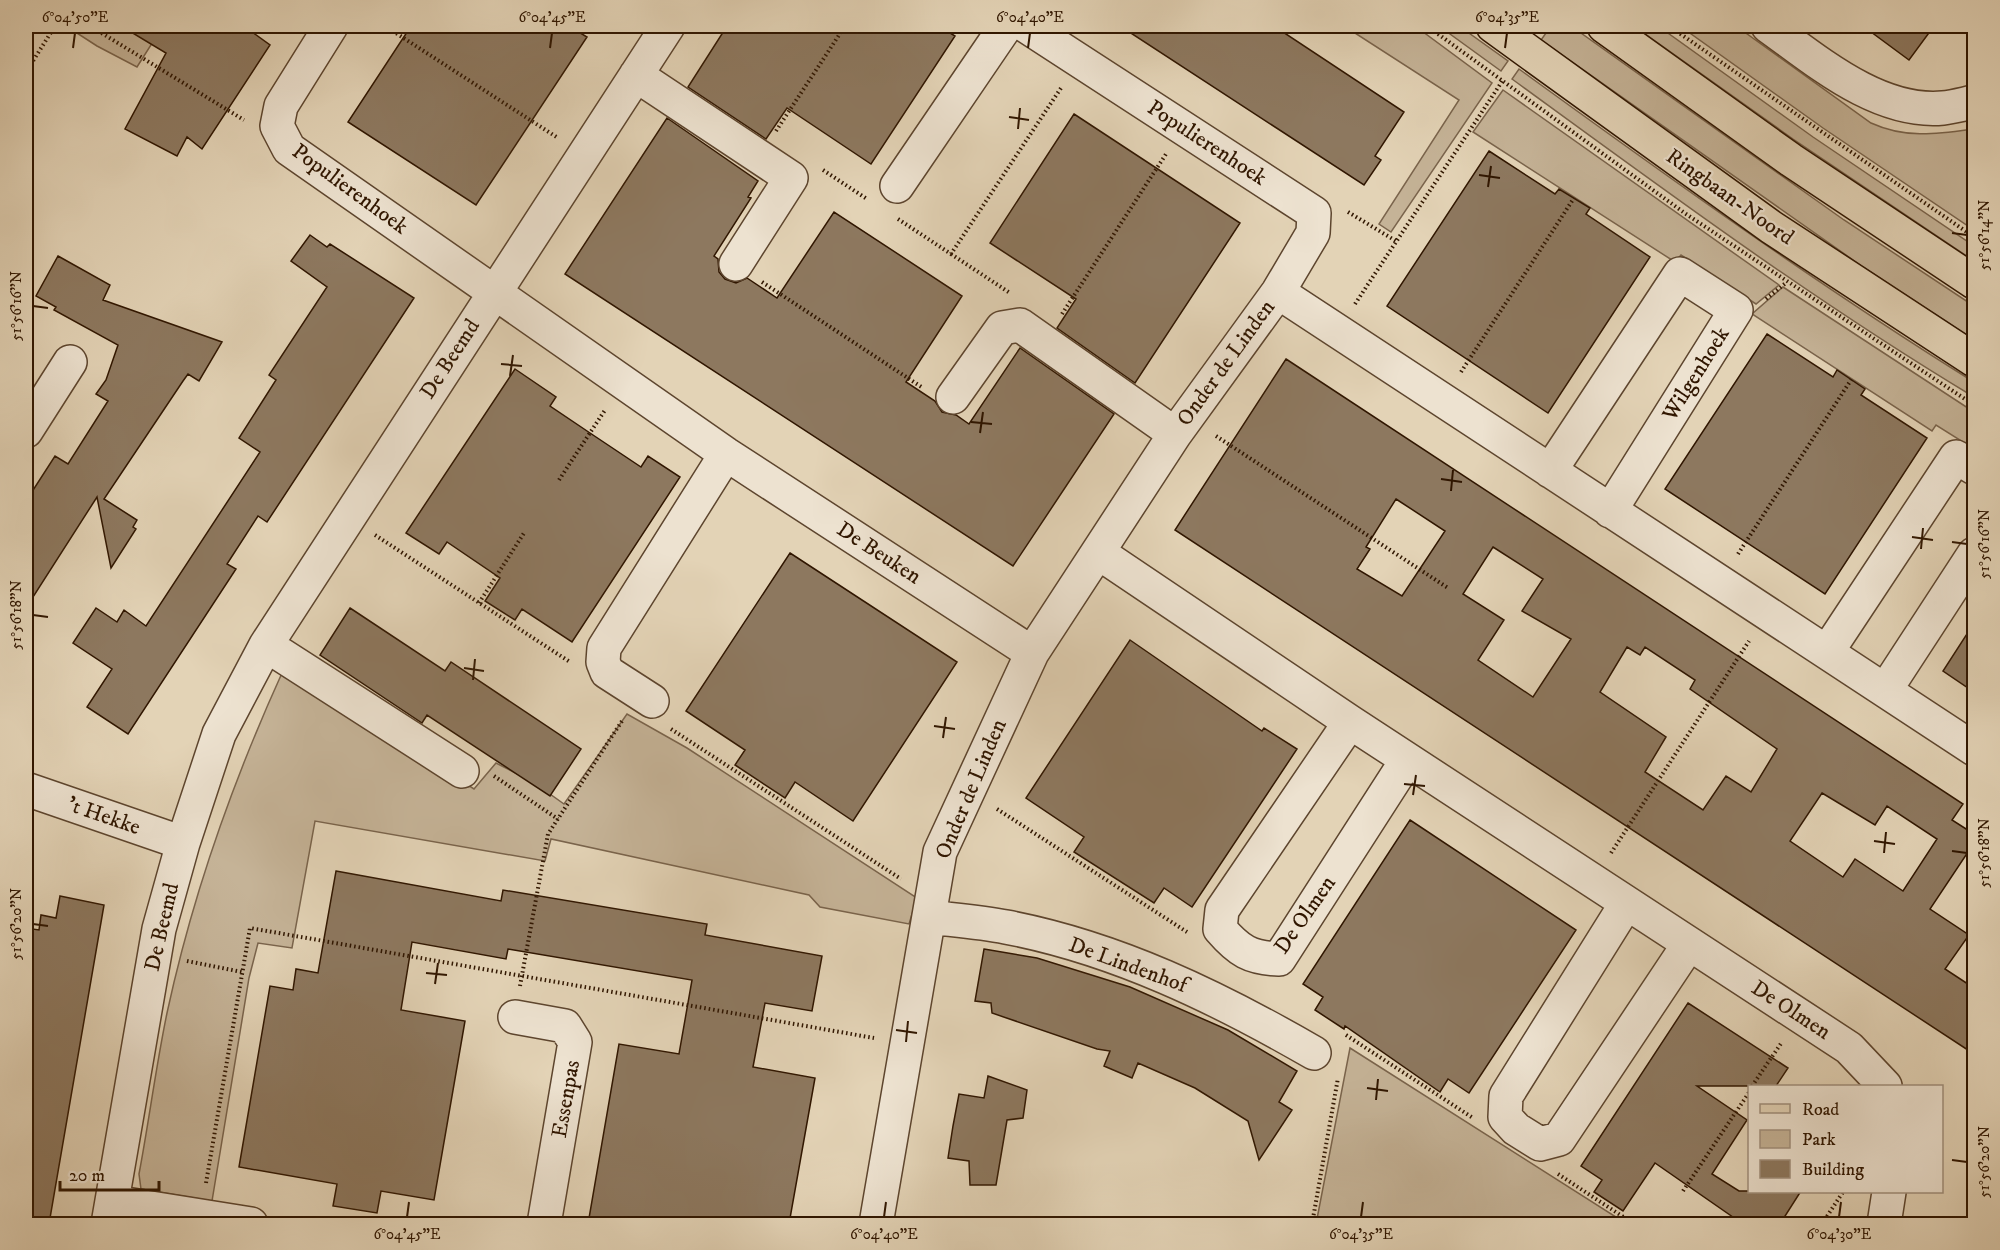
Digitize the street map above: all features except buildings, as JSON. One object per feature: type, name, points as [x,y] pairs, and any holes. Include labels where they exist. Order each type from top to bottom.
[{"type":"main road","name":"Ringbaan-Noord","points":[[1492,26],[1771,227],[1974,360]]},
{"type":"main road","points":[[1604,26],[1791,160],[1974,282]]},
{"type":"street","name":"Populierenhoek","points":[[331,26],[281,106],[277,126],[289,149],[495,291]]},
{"type":"street","points":[[886,200],[1006,26]]},
{"type":"street","name":"Populierenhoek","points":[[1026,26],[1314,213]]},
{"type":"street","points":[[1768,26],[1832,73],[1890,102],[1941,108],[1974,102]]},
{"type":"street","name":"De Beemd","points":[[111,1213],[159,929],[183,843],[219,734],[266,645],[347,516],[636,75],[653,31]]},
{"type":"street","points":[[636,75],[791,178],[736,264]]},
{"type":"street","points":[[1314,213],[1313,233],[1278,292],[1767,614],[1886,689],[1974,749]]},
{"type":"street","name":"Wilgenhoek","points":[[1550,471],[1680,274],[1736,310],[1610,511]]},
{"type":"street","name":"De Beuken","points":[[495,291],[726,454],[1032,653]]},
{"type":"street","name":"Onder de Linden","points":[[876,1224],[940,852],[1032,653],[1181,426],[1278,292]]},
{"type":"street","points":[[953,397],[1002,328],[1032,334]]},
{"type":"street","name":"Onder de Linden","points":[[1032,334],[1181,426]]},
{"type":"street","points":[[26,431],[70,362]]},
{"type":"street","points":[[646,697],[607,672],[603,662],[604,648],[726,454]]},
{"type":"street","points":[[1827,652],[1956,456],[1974,468]]},
{"type":"street","name":"De Olmen","points":[[1099,553],[1407,760],[1849,1048],[1884,1085]]},
{"type":"street","points":[[1886,689],[1974,554]]},
{"type":"street","points":[[266,645],[462,771]]},
{"type":"street","points":[[1220,929],[1222,910],[1350,722]]},
{"type":"street","name":"De Olmen","points":[[1220,929],[1233,944],[1255,958],[1279,959],[1407,760]]},
{"type":"street","name":"'t Hekke","points":[[26,789],[183,843]]},
{"type":"street","points":[[1626,904],[1506,1096],[1505,1117],[1521,1132],[1540,1144],[1559,1139],[1689,944]]},
{"type":"street","name":"De Lindenhof","points":[[930,908],[1076,944],[1163,974],[1255,1019],[1314,1053]]},
{"type":"street","name":"Essenpas","points":[[515,1017],[565,1026],[575,1042],[544,1224]]},
{"type":"street","points":[[1884,1224],[1890,1193]]},
{"type":"street","points":[[111,1213],[200,1216],[251,1224]]},
{"type":"path","points":[[26,72],[55,26]]},
{"type":"path","points":[[90,26],[250,124],[277,126]]},
{"type":"path","points":[[386,26],[584,154]]},
{"type":"path","points":[[760,157],[845,26]]},
{"type":"path","points":[[1669,26],[1974,237]]},
{"type":"path","points":[[951,254],[1080,60]]},
{"type":"path","points":[[1337,331],[1502,80]]},
{"type":"path","points":[[791,178],[819,167],[886,200],[951,254],[1010,292],[1032,334],[1183,128]]},
{"type":"path","points":[[1442,400],[1574,198]]},
{"type":"path","points":[[1314,213],[1348,212],[1396,241]]},
{"type":"path","points":[[736,264],[917,386],[953,397]]},
{"type":"path","points":[[1719,582],[1851,380]]},
{"type":"path","points":[[559,480],[623,382]]},
{"type":"path","points":[[1181,426],[1448,588]]},
{"type":"path","points":[[347,516],[579,668],[607,672]]},
{"type":"path","points":[[479,603],[524,533]]},
{"type":"path","points":[[1593,882],[1767,614]]},
{"type":"path","points":[[515,1017],[548,834],[646,697],[657,720],[930,908]]},
{"type":"path","points":[[462,771],[490,774],[558,819]]},
{"type":"path","points":[[968,790],[1196,938],[1220,929]]},
{"type":"path","points":[[200,1216],[250,928],[907,1043]]},
{"type":"path","points":[[155,955],[242,972]]},
{"type":"path","points":[[1753,1085],[1799,1016]]},
{"type":"path","points":[[1346,1035],[1478,1122],[1521,1132],[1550,1169],[1634,1224]]},
{"type":"path","points":[[1683,1191],[1748,1092]]},
{"type":"path","points":[[1822,1224],[1842,1193]]},
{"type":"green space","points":[[66,26],[163,26],[137,67],[97,46]]},
{"type":"green space","points":[[1344,26],[1415,26],[1492,83],[1391,232],[1379,224],[1459,100]]},
{"type":"green space","points":[[1439,26],[1459,26],[1508,61],[1501,71]]},
{"type":"green space","points":[[1551,26],[1571,26],[1844,220],[1974,306],[1974,340],[1863,267],[1541,40]]},
{"type":"green space","points":[[1634,26],[1658,26],[1813,137],[1974,246],[1974,261],[1793,139]]},
{"type":"green space","points":[[1680,26],[1736,26],[1871,123],[1884,128],[1922,134],[1974,129],[1974,230],[1823,128]]},
{"type":"green space","points":[[1519,69],[1801,269],[1974,382],[1974,397],[1797,283],[1625,162],[1512,79]]},
{"type":"green space","points":[[1503,90],[1779,285],[1756,304],[1681,255],[1675,262],[1473,132]]},
{"type":"green space","points":[[1783,287],[1974,412],[1974,449],[1936,425],[1932,431],[1752,314]]},
{"type":"green space","points":[[282,673],[347,708],[474,789],[496,763],[533,782],[564,804],[627,714],[687,748],[917,898],[909,924],[820,907],[809,895],[551,839],[545,861],[315,821],[292,948],[258,943],[249,978],[212,1201],[141,1189],[139,1174],[159,1053],[189,926],[201,883],[231,797]]},
{"type":"green space","points":[[1350,1048],[1627,1224],[1316,1224]]}]
